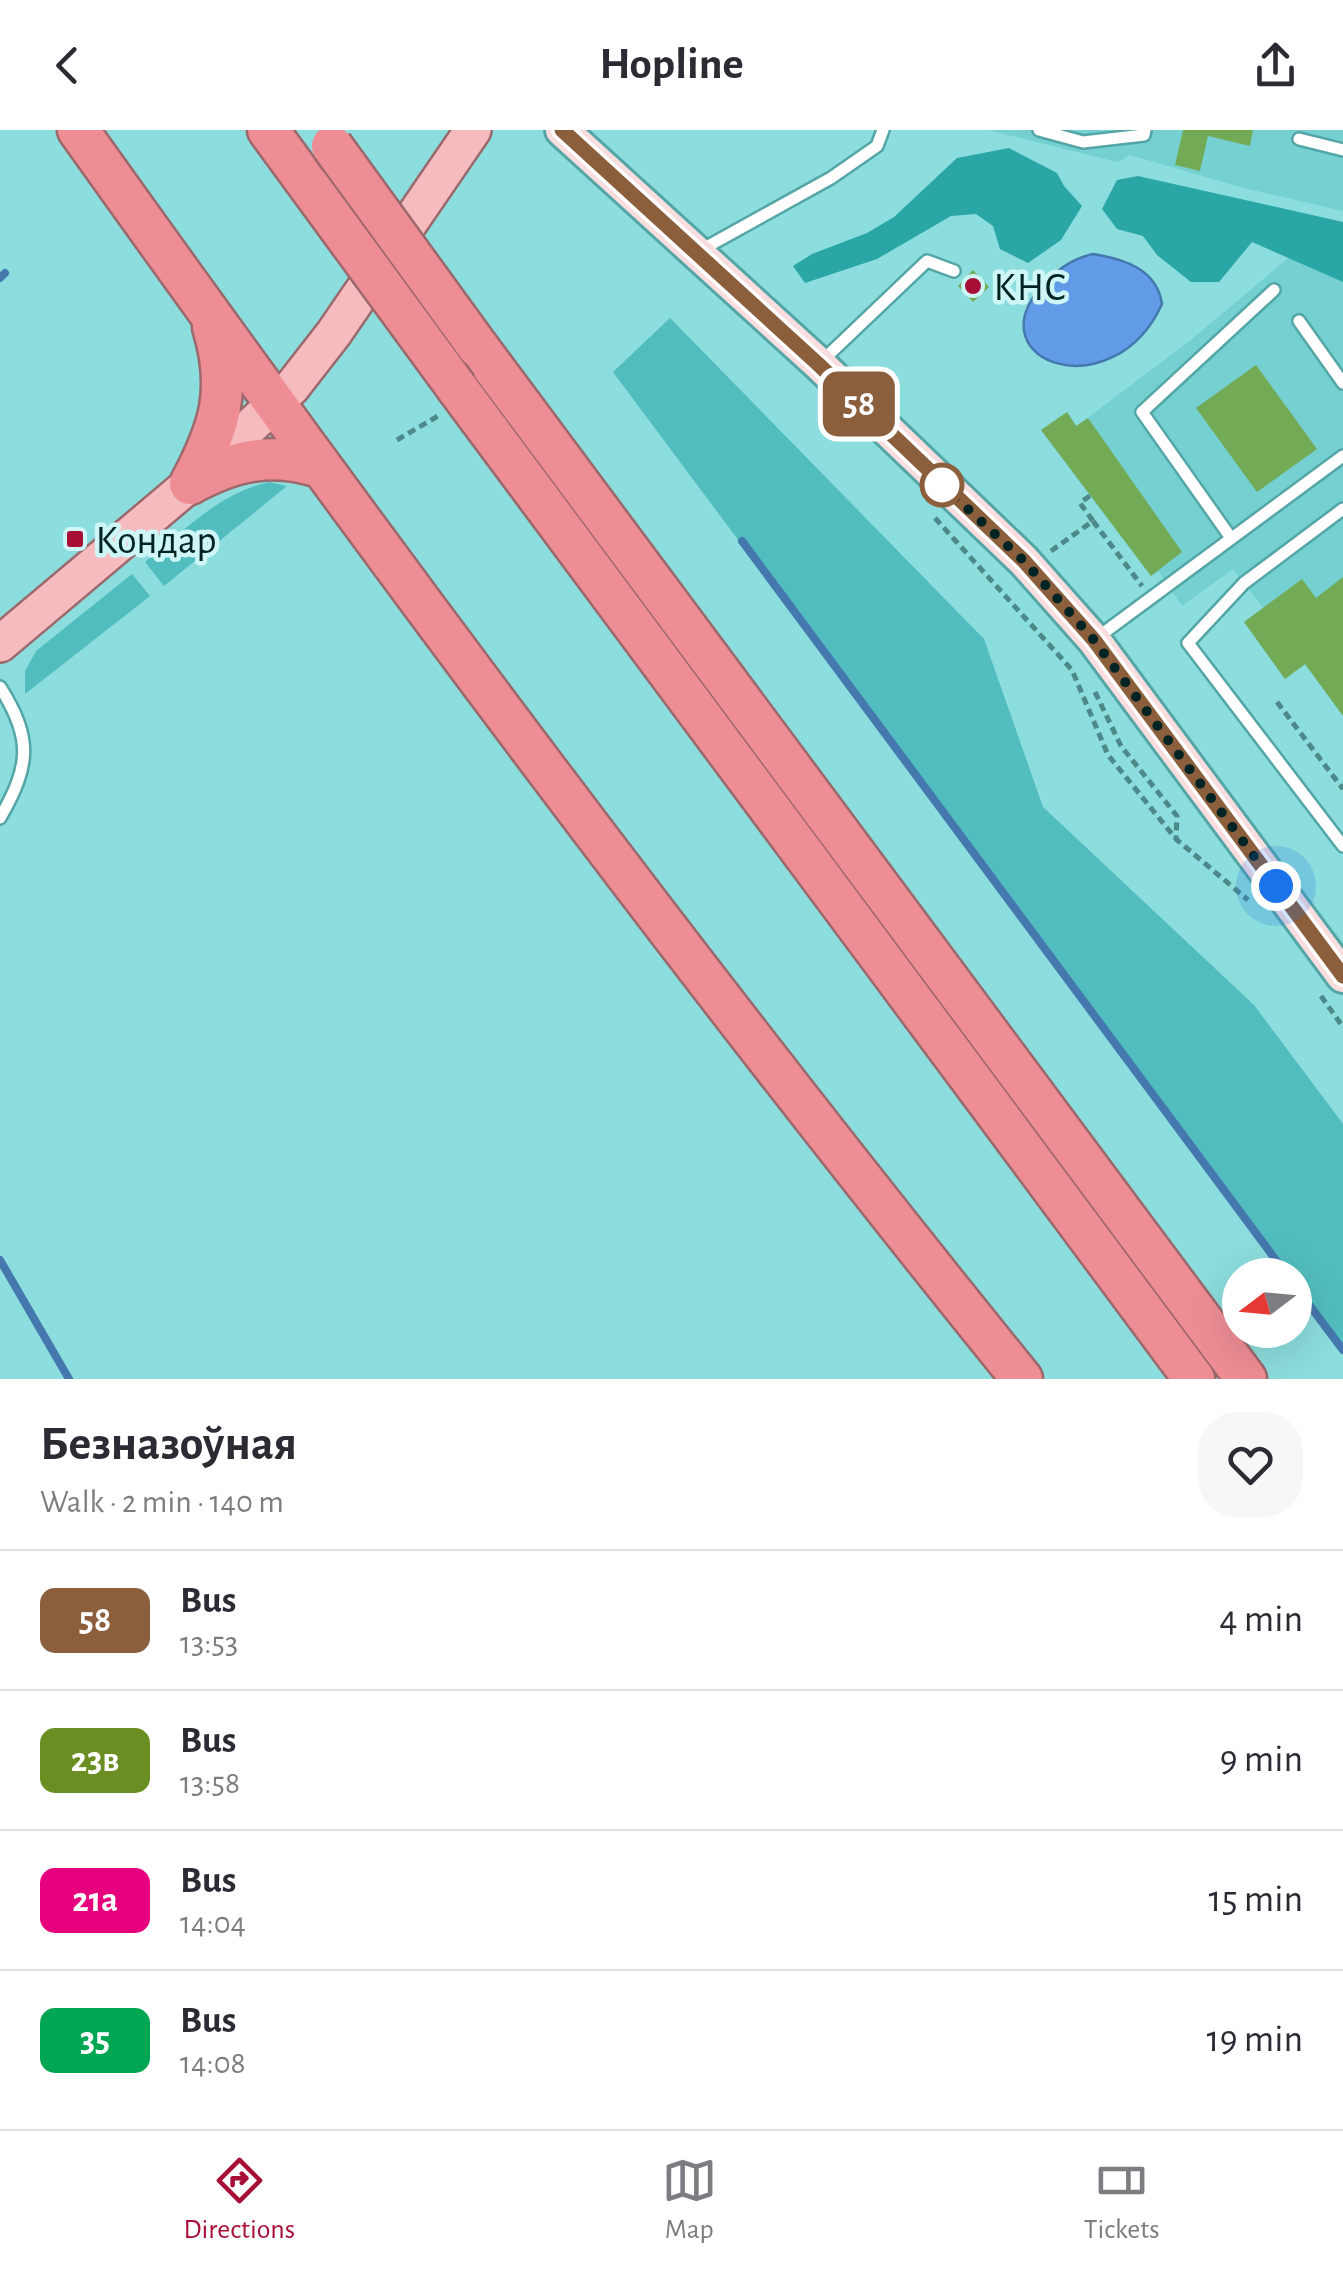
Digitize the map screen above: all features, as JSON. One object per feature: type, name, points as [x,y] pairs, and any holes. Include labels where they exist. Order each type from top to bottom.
[{"type":"highway","points":[[78,130],[274,405],[808,1111],[1022,1379]]},
{"type":"highway","points":[[268,130],[1194,1379]]},
{"type":"highway","points":[[326,138],[1246,1379]]},
{"type":"highway","points":[[190,484],[216,432],[222,405],[220,354],[206,309]]},
{"type":"highway","points":[[190,484],[214,471],[257,459],[278,457],[322,468]]},
{"type":"main road","points":[[0,644],[190,484],[274,405],[324,348],[472,130]]},
{"type":"main road","points":[[562,130],[818,364],[1024,561],[1094,640],[1331,986]]},
{"type":"lane","points":[[697,252],[830,178],[877,146],[883,130]]},
{"type":"lane","points":[[1039,130],[1082,142],[1144,135],[1145,130]]},
{"type":"lane","points":[[1299,139],[1343,150]]},
{"type":"lane","points":[[818,364],[927,260],[954,270]]},
{"type":"lane","points":[[1232,538],[1142,412],[1274,290]]},
{"type":"lane","points":[[1299,321],[1343,383]]},
{"type":"lane","points":[[1094,640],[1343,456]]},
{"type":"lane","points":[[1343,509],[1244,583],[1188,643],[1343,846]]},
{"type":"lane","points":[[0,687],[15,712],[25,751],[24,770],[0,818]]},
{"type":"path","points":[[398,440],[461,394]]},
{"type":"path","points":[[1091,495],[1080,504],[1151,598]]},
{"type":"path","points":[[922,506],[1072,670],[1108,755],[1176,839],[1250,902]]},
{"type":"path","points":[[1048,553],[1093,521]]},
{"type":"path","points":[[1277,702],[1343,789]]},
{"type":"path","points":[[1331,986],[1343,1026]]},
{"type":"shaded area","points":[[988,130],[1343,130],[1343,211],[1130,155],[1117,162]]},
{"type":"shaded area","points":[[1009,148],[1057,173],[1082,206],[1061,240],[1028,263],[1000,249],[993,226],[976,214],[951,216],[877,259],[805,283],[793,266],[894,217],[957,158]]},
{"type":"shaded area","points":[[1138,176],[1343,222],[1343,282],[1252,242],[1219,282],[1191,282],[1157,255],[1143,236],[1117,229],[1102,209],[1117,180]]},
{"type":"shaded area","points":[[1299,249],[1343,262],[1343,716],[1305,664],[1285,679],[1244,622],[1263,608],[1233,569],[1182,606],[1159,572],[1151,576],[1041,430],[1067,412],[1077,426],[1192,339]]},
{"type":"shaded area","points":[[1093,254],[1127,263],[1146,274],[1162,304],[1140,337],[1113,357],[1085,365],[1059,364],[1037,353],[1025,336],[1026,313],[1053,275],[1071,262]]},
{"type":"shaded area","points":[[670,318],[984,639],[1043,807],[1254,1005],[1343,1124],[1343,1352],[1312,1310],[1312,1258],[1273,1258],[613,372]]},
{"type":"shaded area","points":[[269,482],[287,486],[164,586],[145,562],[218,504]]},
{"type":"shaded area","points":[[132,574],[150,596],[25,694],[25,671],[36,651]]},
{"type":"building","points":[[1183,130],[1253,130],[1250,146],[1208,136],[1200,171],[1175,165]]},
{"type":"building","name":"КНС","points":[[973,270],[989,287],[973,302],[958,286]]},
{"type":"building","points":[[1256,365],[1317,449],[1257,492],[1196,408]]},
{"type":"building","points":[[1067,412],[1076,426],[1088,418],[1182,552],[1151,576],[1041,430]]},
{"type":"building","points":[[1343,577],[1343,716],[1305,664],[1285,679],[1244,622],[1302,579],[1316,598]]},
{"type":"waterway","points":[[0,278],[5,273]]},
{"type":"waterway","points":[[742,541],[1274,1258]]},
{"type":"waterway","points":[[0,1260],[69,1379]]},
{"type":"waterway","points":[[1312,1309],[1343,1350]]},
{"type":"bus line","name":"58","points":[[562,130],[818,364],[1056,595],[1094,640],[1343,976]]},
{"type":"place","name":"КНС","points":[[973,286]]},
{"type":"place","name":"Кондар","points":[[75,539]]},
{"type":"route","points":[[942,485],[1024,561],[1094,640],[1276,886]]}]
